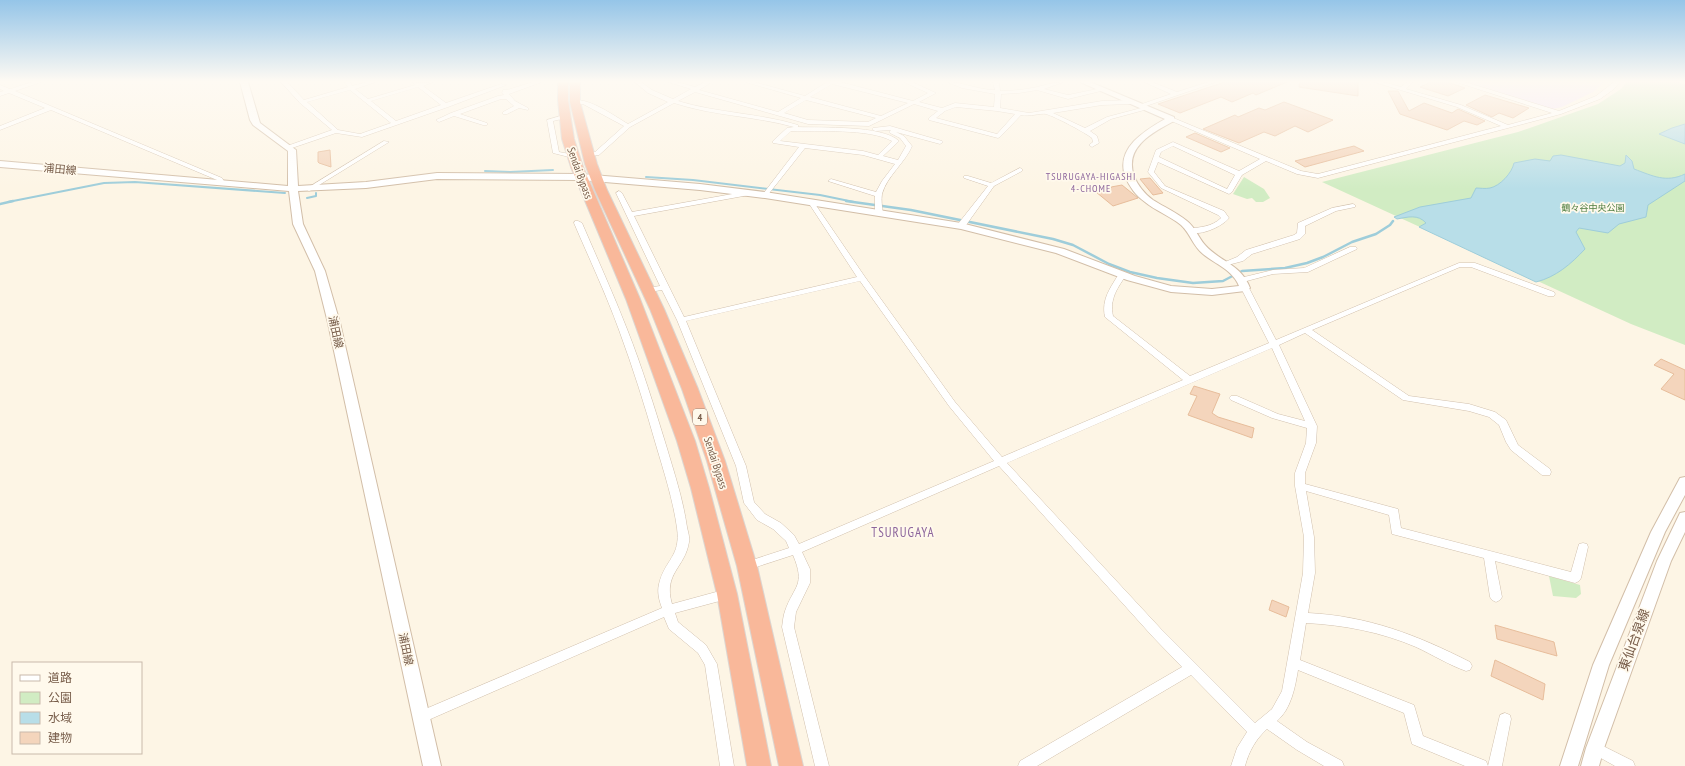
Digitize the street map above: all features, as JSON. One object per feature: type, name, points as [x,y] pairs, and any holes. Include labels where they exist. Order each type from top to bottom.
[{"type":"highway","name":"Sendai Bypass","points":[[564,118],[568,138],[581,156]]},
{"type":"highway","name":"Sendai Bypass","points":[[577,118],[581,156],[686,441],[700,488],[727,594],[759,766]]},
{"type":"highway","name":"Sendai Bypass","points":[[589,178],[601,190],[649,290],[690,389],[713,454],[747,566],[791,766]]},
{"type":"street","points":[[0,128],[26,118]]},
{"type":"street","points":[[74,118],[220,179],[222,184]]},
{"type":"street","points":[[253,118],[257,125],[289,147],[293,157],[293,189],[366,185],[437,176],[589,178],[749,193]]},
{"type":"street","points":[[320,118],[336,131],[360,136],[413,118]]},
{"type":"street","points":[[387,118],[395,124]]},
{"type":"street","points":[[439,120],[444,118]]},
{"type":"street","points":[[468,118],[484,122]]},
{"type":"street","points":[[561,118],[550,120],[556,153],[581,156],[597,154],[628,126],[643,118]]},
{"type":"street","points":[[613,118],[628,126]]},
{"type":"street","points":[[761,118],[796,126],[885,130],[890,128],[940,142]]},
{"type":"street","points":[[793,118],[808,122],[869,124],[881,118]]},
{"type":"street","points":[[933,118],[931,119],[998,136],[1015,118]]},
{"type":"street","points":[[1058,118],[1095,137],[1096,143],[1092,145]]},
{"type":"street","points":[[1085,131],[1110,118]]},
{"type":"street","points":[[1168,118],[1299,173],[1318,176],[1542,118]]},
{"type":"street","points":[[1486,118],[1508,127]]},
{"type":"street","points":[[1171,119],[1139,139],[1128,158],[1126,167],[1134,185],[1152,204],[1185,224],[1204,250],[1224,264],[1240,279],[1274,344],[1312,426],[1311,443],[1300,472],[1300,486],[1309,537],[1309,573],[1288,692],[1276,713],[1255,731],[1242,752],[1238,766]]},
{"type":"street","points":[[879,157],[896,142],[888,137],[875,133],[788,129],[775,142],[863,153],[900,163]]},
{"type":"street","points":[[879,208],[879,194],[884,184],[900,163],[908,146],[902,138],[885,130]]},
{"type":"street","points":[[289,147],[336,131]]},
{"type":"street","points":[[309,189],[386,142]]},
{"type":"street","points":[[1191,231],[1200,230],[1221,223],[1225,218],[1221,213],[1163,187],[1151,172],[1158,151],[1173,144],[1239,174]]},
{"type":"street","points":[[768,190],[803,146]]},
{"type":"street","points":[[1155,158],[1228,192],[1239,174],[1265,159]]},
{"type":"street","name":"浦田線","points":[[0,164],[293,189],[298,224],[320,271],[334,323],[432,766]]},
{"type":"street","points":[[963,222],[992,185],[1020,170]]},
{"type":"street","points":[[966,177],[992,185]]},
{"type":"street","points":[[831,181],[842,186],[879,194]]},
{"type":"street","points":[[630,214],[768,190],[810,202],[879,208],[963,222],[1060,251],[1152,285],[1192,292],[1212,292],[1240,279],[1273,272],[1305,270],[1353,249]]},
{"type":"street","points":[[619,193],[681,320],[741,466],[749,503],[761,517],[777,526],[790,538],[804,569],[804,583],[790,612],[788,627],[822,766]]},
{"type":"street","points":[[810,202],[952,404],[1000,461],[1157,633],[1255,731]]},
{"type":"street","points":[[1224,264],[1240,259],[1249,252],[1297,237],[1301,234],[1301,225],[1334,209],[1354,206]]},
{"type":"street","points":[[578,223],[624,329],[645,391],[671,480],[684,541],[680,555],[668,572],[664,585],[664,596],[673,625],[702,649],[711,664],[727,766]]},
{"type":"street","points":[[747,566],[796,550],[1000,461],[1459,265],[1472,265],[1551,294]]},
{"type":"street","points":[[1123,274],[1108,299],[1106,310],[1109,317],[1189,380]]},
{"type":"street","points":[[681,320],[862,278]]},
{"type":"street","points":[[649,290],[666,287]]},
{"type":"street","points":[[1306,330],[1406,398],[1419,402],[1458,406],[1492,414],[1502,421],[1512,446],[1546,472]]},
{"type":"street","points":[[1234,398],[1275,416],[1312,426]]},
{"type":"street","points":[[1569,766],[1601,666],[1658,532],[1685,482]]},
{"type":"street","points":[[1300,486],[1394,512],[1396,531],[1575,578],[1584,547]]},
{"type":"street","name":"東仙台泉線","points":[[1590,766],[1595,748],[1664,561],[1685,517]]},
{"type":"street","points":[[1489,556],[1496,597]]},
{"type":"street","points":[[421,717],[668,610],[727,594]]},
{"type":"street","points":[[1301,618],[1337,620],[1395,633],[1429,647],[1466,666]]},
{"type":"street","points":[[1293,663],[1410,709],[1417,740],[1481,766]]},
{"type":"street","points":[[1026,766],[1191,668]]},
{"type":"street","points":[[1495,766],[1505,719]]},
{"type":"street","points":[[1267,721],[1302,746],[1337,766]]},
{"type":"street","points":[[1595,748],[1628,766]]},
{"type":"green space","name":"鶴々谷中央公園","points":[[1559,118],[1685,118],[1685,345],[1631,324],[1322,182],[1518,132]]},
{"type":"green space","points":[[1244,177],[1264,189],[1270,198],[1263,202],[1256,202],[1252,198],[1247,199],[1233,194]]},
{"type":"green space","points":[[1549,576],[1580,585],[1581,594],[1576,598],[1553,596]]},
{"type":"water","points":[[1685,124],[1685,144],[1659,134],[1672,128]]},
{"type":"water","points":[[1561,155],[1620,166],[1625,163],[1626,155],[1632,161],[1634,169],[1660,178],[1672,178],[1685,174],[1685,181],[1648,205],[1646,217],[1619,224],[1608,233],[1579,228],[1576,232],[1585,249],[1563,269],[1550,277],[1536,282],[1419,227],[1426,223],[1420,218],[1413,217],[1397,219],[1394,217],[1420,207],[1471,198],[1476,188],[1490,188],[1498,185],[1511,171],[1514,163],[1535,159],[1550,161],[1553,156]]},
{"type":"building","points":[[1229,118],[1327,118],[1333,120],[1308,132],[1295,126],[1275,136],[1264,132],[1239,143],[1203,129]]},
{"type":"building","points":[[1411,118],[1478,118],[1485,121],[1477,125],[1464,121],[1447,130]]},
{"type":"building","points":[[1195,133],[1230,148],[1221,152],[1186,137]]},
{"type":"building","points":[[1354,146],[1364,151],[1305,167],[1295,161]]},
{"type":"building","points":[[330,150],[331,167],[319,163],[318,152]]},
{"type":"building","points":[[1150,178],[1163,193],[1153,195],[1140,179]]},
{"type":"building","points":[[1122,185],[1138,198],[1113,206],[1096,192],[1112,188],[1111,187]]},
{"type":"building","points":[[1661,359],[1685,370],[1685,400],[1661,389],[1674,374],[1654,365]]},
{"type":"building","points":[[1194,386],[1220,394],[1212,413],[1218,417],[1254,428],[1252,438],[1188,415],[1197,396],[1190,394]]},
{"type":"building","points":[[1272,600],[1289,607],[1286,617],[1269,610]]},
{"type":"building","points":[[1495,625],[1554,642],[1557,656],[1497,639]]},
{"type":"building","points":[[1495,660],[1545,684],[1543,700],[1491,676]]},
{"type":"waterway","points":[[485,171],[510,172],[553,170]]},
{"type":"waterway","points":[[646,177],[693,180],[820,195],[854,202]]},
{"type":"waterway","points":[[13,201],[104,183],[135,182],[285,193]]},
{"type":"waterway","points":[[307,198],[316,196],[316,193]]},
{"type":"waterway","points":[[0,204],[13,201]]},
{"type":"waterway","points":[[8,202],[13,201]]},
{"type":"waterway","points":[[846,201],[911,210],[1053,239],[1073,245],[1109,264],[1130,272],[1157,278],[1193,283],[1223,281],[1242,271],[1285,268],[1307,263],[1323,257],[1352,242],[1376,234],[1390,225],[1393,221]]},
{"type":"district","name":"TSURUGAYA-HIGASHI 4-CHOME","points":[[1091,182]]},
{"type":"district","name":"TSURUGAYA","points":[[903,532]]}]
